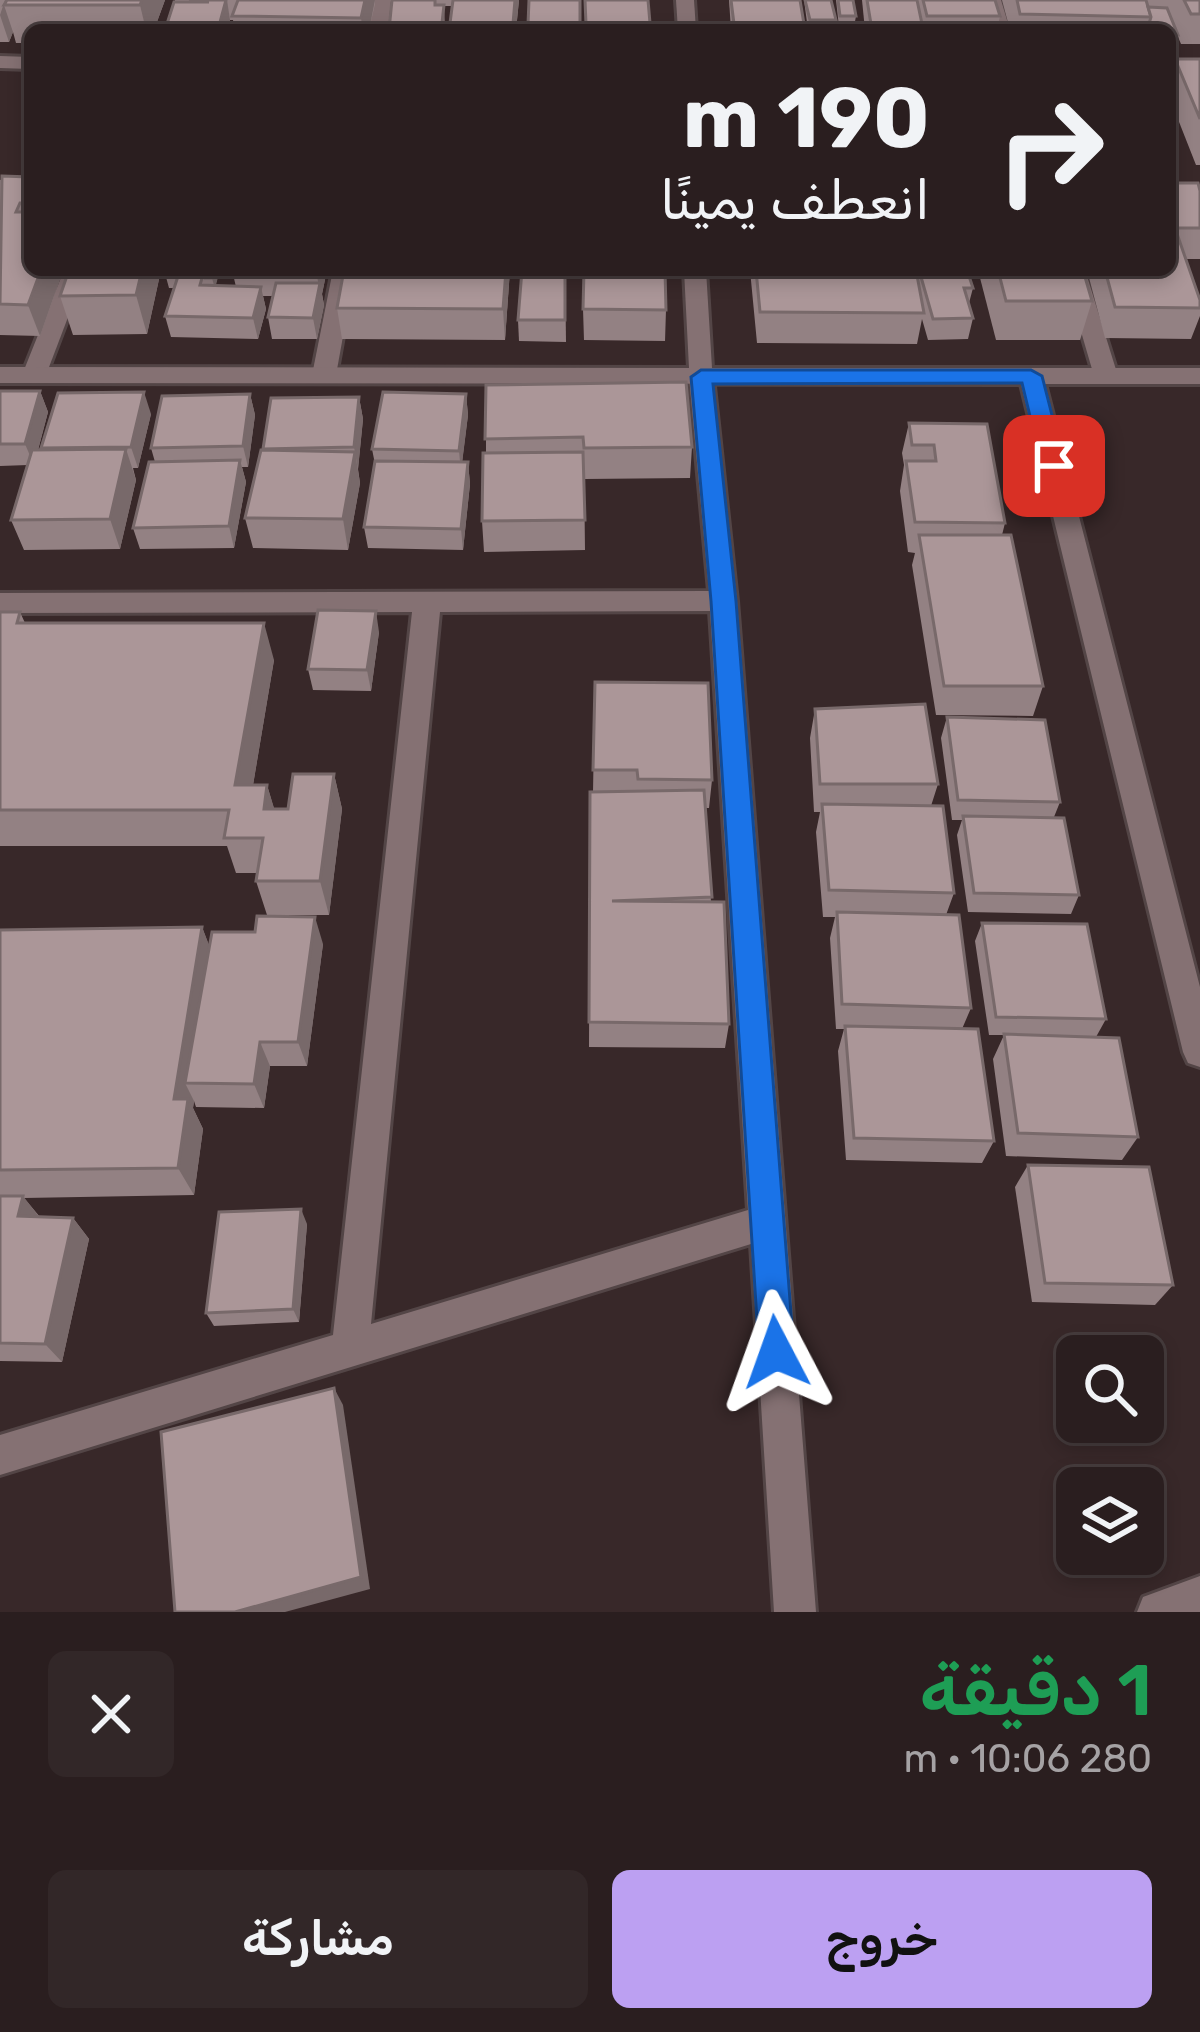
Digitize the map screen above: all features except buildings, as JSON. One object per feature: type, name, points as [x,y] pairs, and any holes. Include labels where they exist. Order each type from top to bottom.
[{"type":"street","points":[[34,375],[73,276]]},
{"type":"street","points":[[324,375],[343,276]]},
{"type":"street","points":[[695,276],[795,1612]]},
{"type":"street","points":[[1076,276],[1106,376]]},
{"type":"street","points":[[0,375],[1200,376]]},
{"type":"street","points":[[1031,376],[1200,1052]]},
{"type":"street","points":[[0,603],[723,601]]},
{"type":"street","points":[[350,1349],[427,602]]},
{"type":"street","points":[[0,1455],[767,1222]]},
{"type":"street","points":[[1158,1612],[1200,1597]]},
{"type":"route","points":[[776,1352],[723,601],[701,377],[1031,376],[1054,466]]}]
